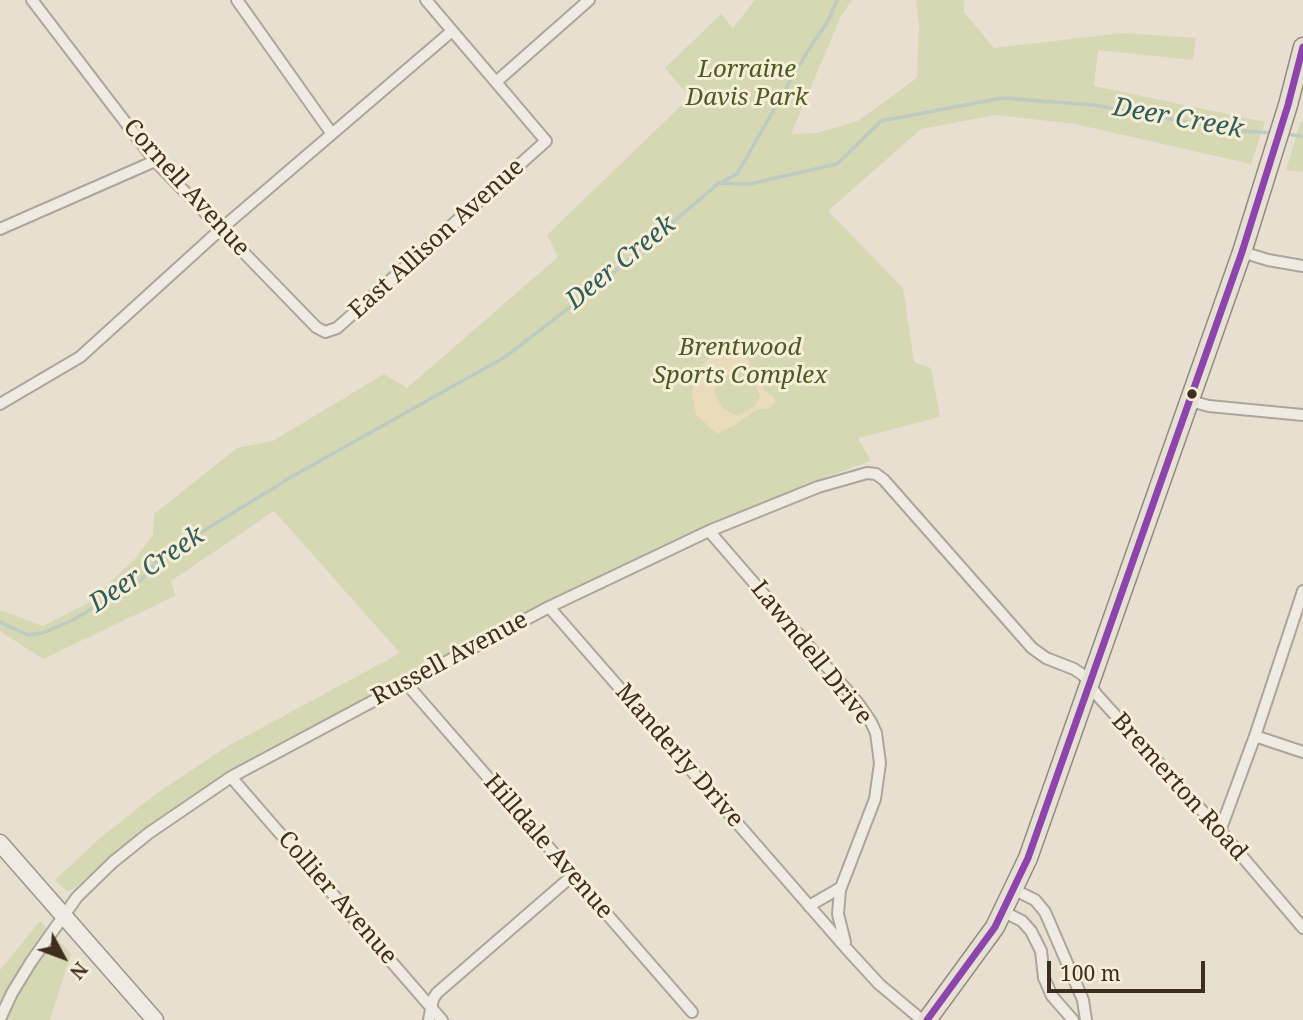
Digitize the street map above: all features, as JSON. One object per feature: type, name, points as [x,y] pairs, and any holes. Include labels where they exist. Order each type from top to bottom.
[{"type":"main road","points":[[924,1020],[979,952],[1004,912],[1045,813],[1191,401],[1265,178],[1292,110],[1303,47]]},
{"type":"main road","points":[[0,843],[155,1020]]},
{"type":"street","name":"Cornell Avenue","points":[[32,0],[155,161],[316,327],[326,332]]},
{"type":"street","points":[[237,0],[332,134]]},
{"type":"street","points":[[426,0],[496,82],[589,0]]},
{"type":"street","points":[[0,404],[80,357],[222,229],[452,31]]},
{"type":"street","name":"East Allison Avenue","points":[[326,332],[337,328],[546,141],[496,82]]},
{"type":"street","points":[[0,229],[155,161]]},
{"type":"street","points":[[1242,252],[1303,266]]},
{"type":"street","points":[[1191,401],[1209,406],[1303,415]]},
{"type":"street","name":"Bremerton Road","points":[[876,474],[1032,648],[1046,658],[1079,671],[1303,928]]},
{"type":"street","name":"Russell Avenue","points":[[0,1019],[12,993],[77,897],[113,862],[149,833],[231,777],[549,607],[709,531],[818,487],[852,476],[876,474]]},
{"type":"street","name":"Lawndell Drive","points":[[709,531],[858,703],[876,733],[880,762],[875,799],[840,888],[838,914],[846,948]]},
{"type":"street","points":[[1220,831],[1255,736],[1303,590]]},
{"type":"street","name":"Manderly Drive","points":[[549,607],[846,948],[879,984],[924,1020]]},
{"type":"street","name":"Hilldale Avenue","points":[[405,682],[692,1012]]},
{"type":"street","points":[[1255,736],[1303,752]]},
{"type":"street","name":"Collier Avenue","points":[[231,777],[442,1020]]},
{"type":"street","points":[[429,1020],[437,993],[572,876]]},
{"type":"street","points":[[810,906],[840,888]]},
{"type":"street","points":[[1015,890],[1035,900],[1045,912],[1083,1000],[1086,1020]]},
{"type":"street","points":[[1004,912],[1022,921],[1031,931],[1041,951],[1044,978],[1052,996],[1073,1020]]},
{"type":"green space","points":[[755,0],[852,0],[841,16],[791,134],[817,133],[858,121],[917,78],[919,24],[916,0],[964,0],[964,12],[994,48],[1123,33],[1196,38],[1193,60],[1098,50],[1094,86],[1265,122],[1251,164],[1075,124],[995,115],[921,129],[828,211],[903,288],[914,362],[931,368],[940,417],[858,438],[871,461],[671,543],[239,766],[147,827],[72,890],[67,891],[55,880],[100,838],[156,794],[228,746],[400,653],[274,511],[171,581],[175,596],[43,659],[0,631],[0,610],[43,626],[88,603],[135,559],[153,535],[154,514],[237,448],[273,441],[384,374],[407,388],[558,257],[547,235],[690,97],[665,68],[721,14],[733,28]]},
{"type":"green space","points":[[1301,121],[1303,172],[1286,170]]},
{"type":"green space","points":[[40,921],[71,954],[50,1020],[0,1020],[0,970]]},
{"type":"sand","points":[[734,347],[740,348],[765,391],[774,397],[775,403],[768,409],[758,409],[717,434],[696,414],[692,394],[693,384],[702,365],[709,358]],"holes":[[[736,370],[748,372],[760,395],[755,406],[738,416],[722,408],[714,391],[719,381]]]},
{"type":"waterway","points":[[722,182],[737,174],[807,52],[828,21],[837,0]]},
{"type":"waterway","name":"Deer Creek","points":[[0,622],[28,635],[42,633],[71,621],[141,580],[161,557],[293,476],[505,357],[600,284],[719,183],[749,184],[837,164],[881,121],[1002,98],[1094,105],[1231,130],[1273,133]]},
{"type":"waterway","name":"Deer Creek","points":[[1284,134],[1303,136]]},
{"type":"transit line","points":[[927,1020],[995,927],[1028,858],[1242,252],[1288,105],[1303,47]]},
{"type":"park label","name":"Lorraine Davis Park","points":[[747,84]]},
{"type":"park label","name":"Brentwood Sports Complex","points":[[740,362]]}]
